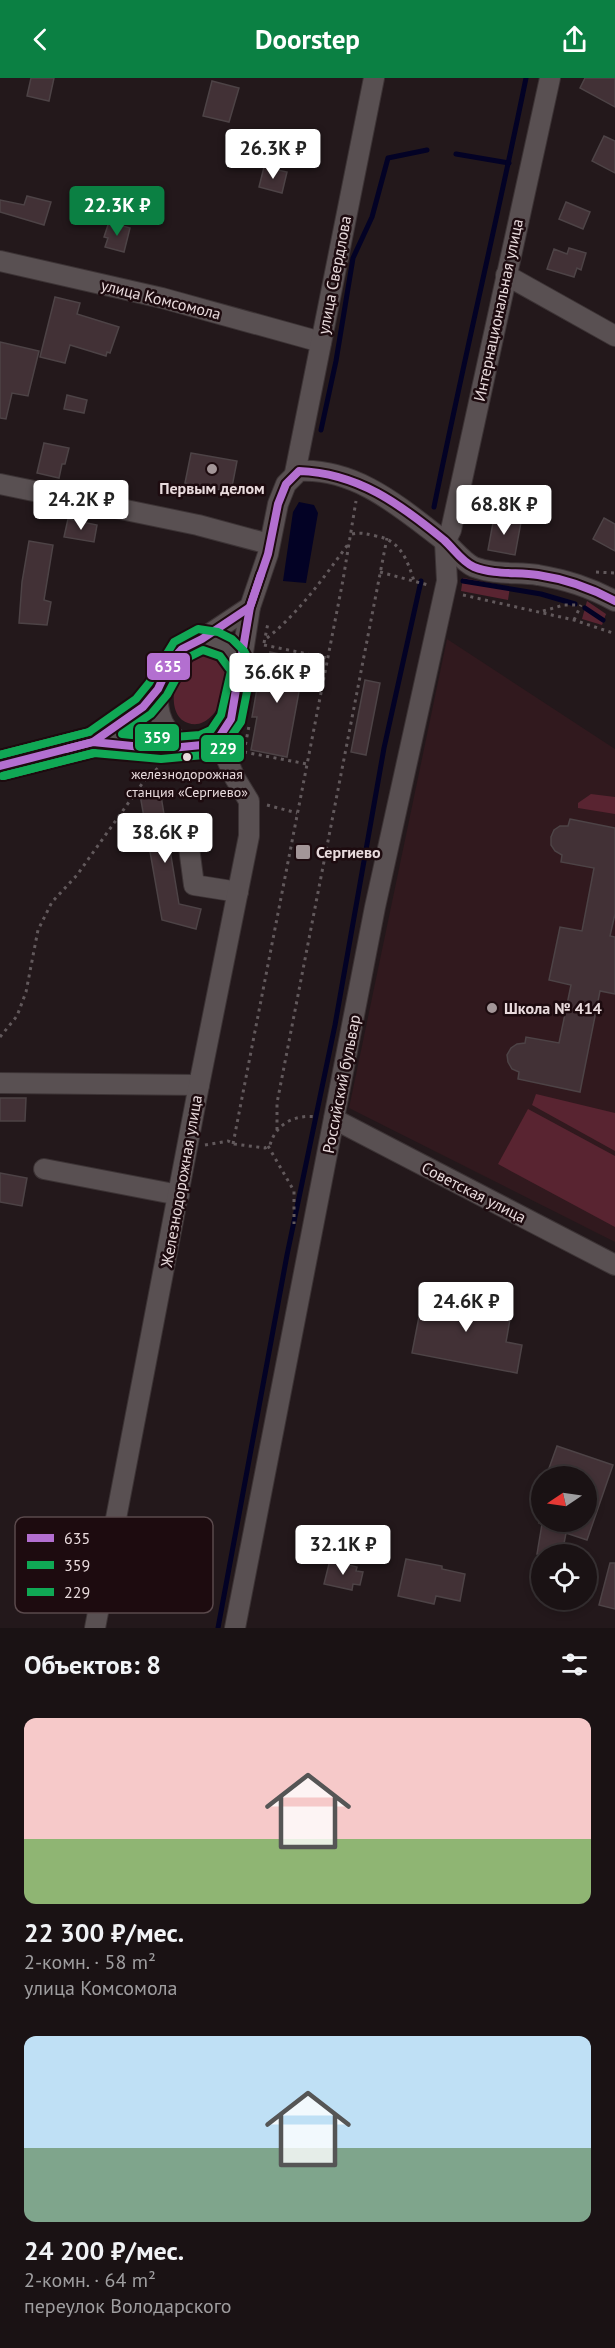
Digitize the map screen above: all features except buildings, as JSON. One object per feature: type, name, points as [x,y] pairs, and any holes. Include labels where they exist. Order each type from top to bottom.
[{"type":"street","name":"улица Свердлова","points":[[218,739],[231,719],[242,669],[250,607],[268,554],[278,504],[290,478],[321,342],[374,78]]},
{"type":"street","name":"Интернациональная улица","points":[[445,542],[451,530],[550,78]]},
{"type":"street","name":"улица Комсомола","points":[[0,261],[162,298],[321,342]]},
{"type":"street","points":[[506,275],[615,336]]},
{"type":"street","points":[[290,478],[315,470],[337,474],[380,494],[445,542],[473,566],[497,573],[537,575],[590,587],[615,601]]},
{"type":"street","points":[[0,484],[198,525],[269,544]]},
{"type":"street","name":"Российский бульвар","points":[[235,1628],[438,587],[447,581],[445,542]]},
{"type":"street","points":[[0,766],[93,742],[124,722],[143,706],[158,689],[182,649],[202,639],[250,607]]},
{"type":"street","points":[[202,639],[226,648],[236,658],[242,669]]},
{"type":"street","points":[[158,689],[157,707],[162,723],[172,737],[186,747]]},
{"type":"street","points":[[93,742],[141,748],[186,747],[202,745],[218,739],[235,778],[249,801]]},
{"type":"street","name":"Железнодорожная улица","points":[[117,1517],[249,836],[249,801]]},
{"type":"street","points":[[186,825],[194,885],[238,892]]},
{"type":"street","points":[[0,1083],[199,1085]]},
{"type":"street","name":"Советская улица","points":[[334,1119],[615,1265]]},
{"type":"street","points":[[44,1169],[179,1195]]},
{"type":"street","name":"Железнодорожная улица","points":[[95,1628],[98,1613]]},
{"type":"path","points":[[233,1144],[350,543],[358,482]]},
{"type":"path","points":[[351,535],[360,532],[387,538],[397,544],[414,581]]},
{"type":"path","points":[[277,1130],[277,1103],[387,538]]},
{"type":"path","points":[[266,639],[301,605],[350,543]]},
{"type":"path","points":[[597,570],[615,573]]},
{"type":"path","points":[[380,572],[478,600],[574,620],[614,633]]},
{"type":"path","points":[[574,620],[583,599]]},
{"type":"path","points":[[541,612],[564,605],[580,605]]},
{"type":"path","points":[[264,645],[327,658]]},
{"type":"path","points":[[244,752],[307,764]]},
{"type":"path","points":[[0,1037],[16,1016],[26,992],[38,930],[52,902],[77,875],[154,770]]},
{"type":"path","points":[[249,801],[297,813]]},
{"type":"path","points":[[213,1145],[228,1141],[233,1144],[265,1148],[277,1130],[293,1118],[310,1116]]},
{"type":"path","points":[[268,1146],[294,1191],[293,1221],[295,1228],[310,1240]]},
{"type":"shaded area","points":[[463,578],[510,587],[508,600],[461,591]]},
{"type":"shaded area","points":[[587,601],[606,614],[602,625],[582,619]]},
{"type":"shaded area","name":"Школа № 414","points":[[447,639],[615,749],[615,1242],[349,1108]]},
{"type":"shaded area","points":[[211,651],[220,656],[226,667],[225,690],[221,702],[208,720],[198,724],[188,723],[180,718],[175,709],[175,688],[178,676],[190,658],[199,652]]},
{"type":"shaded area","points":[[591,794],[615,797],[615,814],[578,808],[578,803]]},
{"type":"shaded area","points":[[536,1094],[615,1113],[615,1151],[532,1105]]},
{"type":"shaded area","points":[[528,1109],[615,1156],[615,1227],[498,1164]]},
{"type":"water","points":[[299,502],[314,505],[318,513],[306,583],[283,581],[293,512]]},
{"type":"waterway","points":[[434,507],[526,78]]},
{"type":"waterway","points":[[321,430],[336,361],[353,258],[372,217],[388,158],[427,150]]},
{"type":"waterway","points":[[456,154],[509,163]]},
{"type":"waterway","points":[[218,1628],[287,1255],[335,1025],[384,748],[421,581]]},
{"type":"waterway","points":[[463,581],[541,594],[575,604]]},
{"type":"waterway","points":[[585,608],[603,620]]},
{"type":"transit line","name":"635","points":[[0,766],[93,742],[161,749],[202,745],[218,739],[231,719],[250,607],[268,554],[278,504],[286,484],[299,471],[340,478],[377,493],[411,514],[474,567],[489,571],[558,579],[587,588],[615,601]]},
{"type":"transit line","name":"635","points":[[66,749],[93,742],[143,707],[158,689],[171,661],[182,649],[202,639],[250,607],[261,574]]},
{"type":"transit line","name":"229","points":[[0,755],[89,732],[136,699],[149,683],[174,642],[198,629],[218,632],[232,639],[244,651],[252,666],[241,722],[223,748],[204,755],[161,759],[94,753],[3,776]]},
{"type":"transit line","name":"359","points":[[203,650],[220,656],[231,671],[221,715],[211,730],[200,735],[161,738],[122,734],[151,714],[167,695],[189,657],[203,650]]},
{"type":"transit line","name":"359","points":[[0,755],[89,732]]},
{"type":"transit line","name":"359","points":[[3,776],[94,753]]},
{"type":"place","name":"Первым делом","points":[[212,469]]},
{"type":"place","name":"железнодорожная станция «Сергиево»","points":[[187,757]]},
{"type":"place","name":"Сергиево","points":[[303,852]]},
{"type":"place","name":"Школа № 414","points":[[492,1008]]}]
